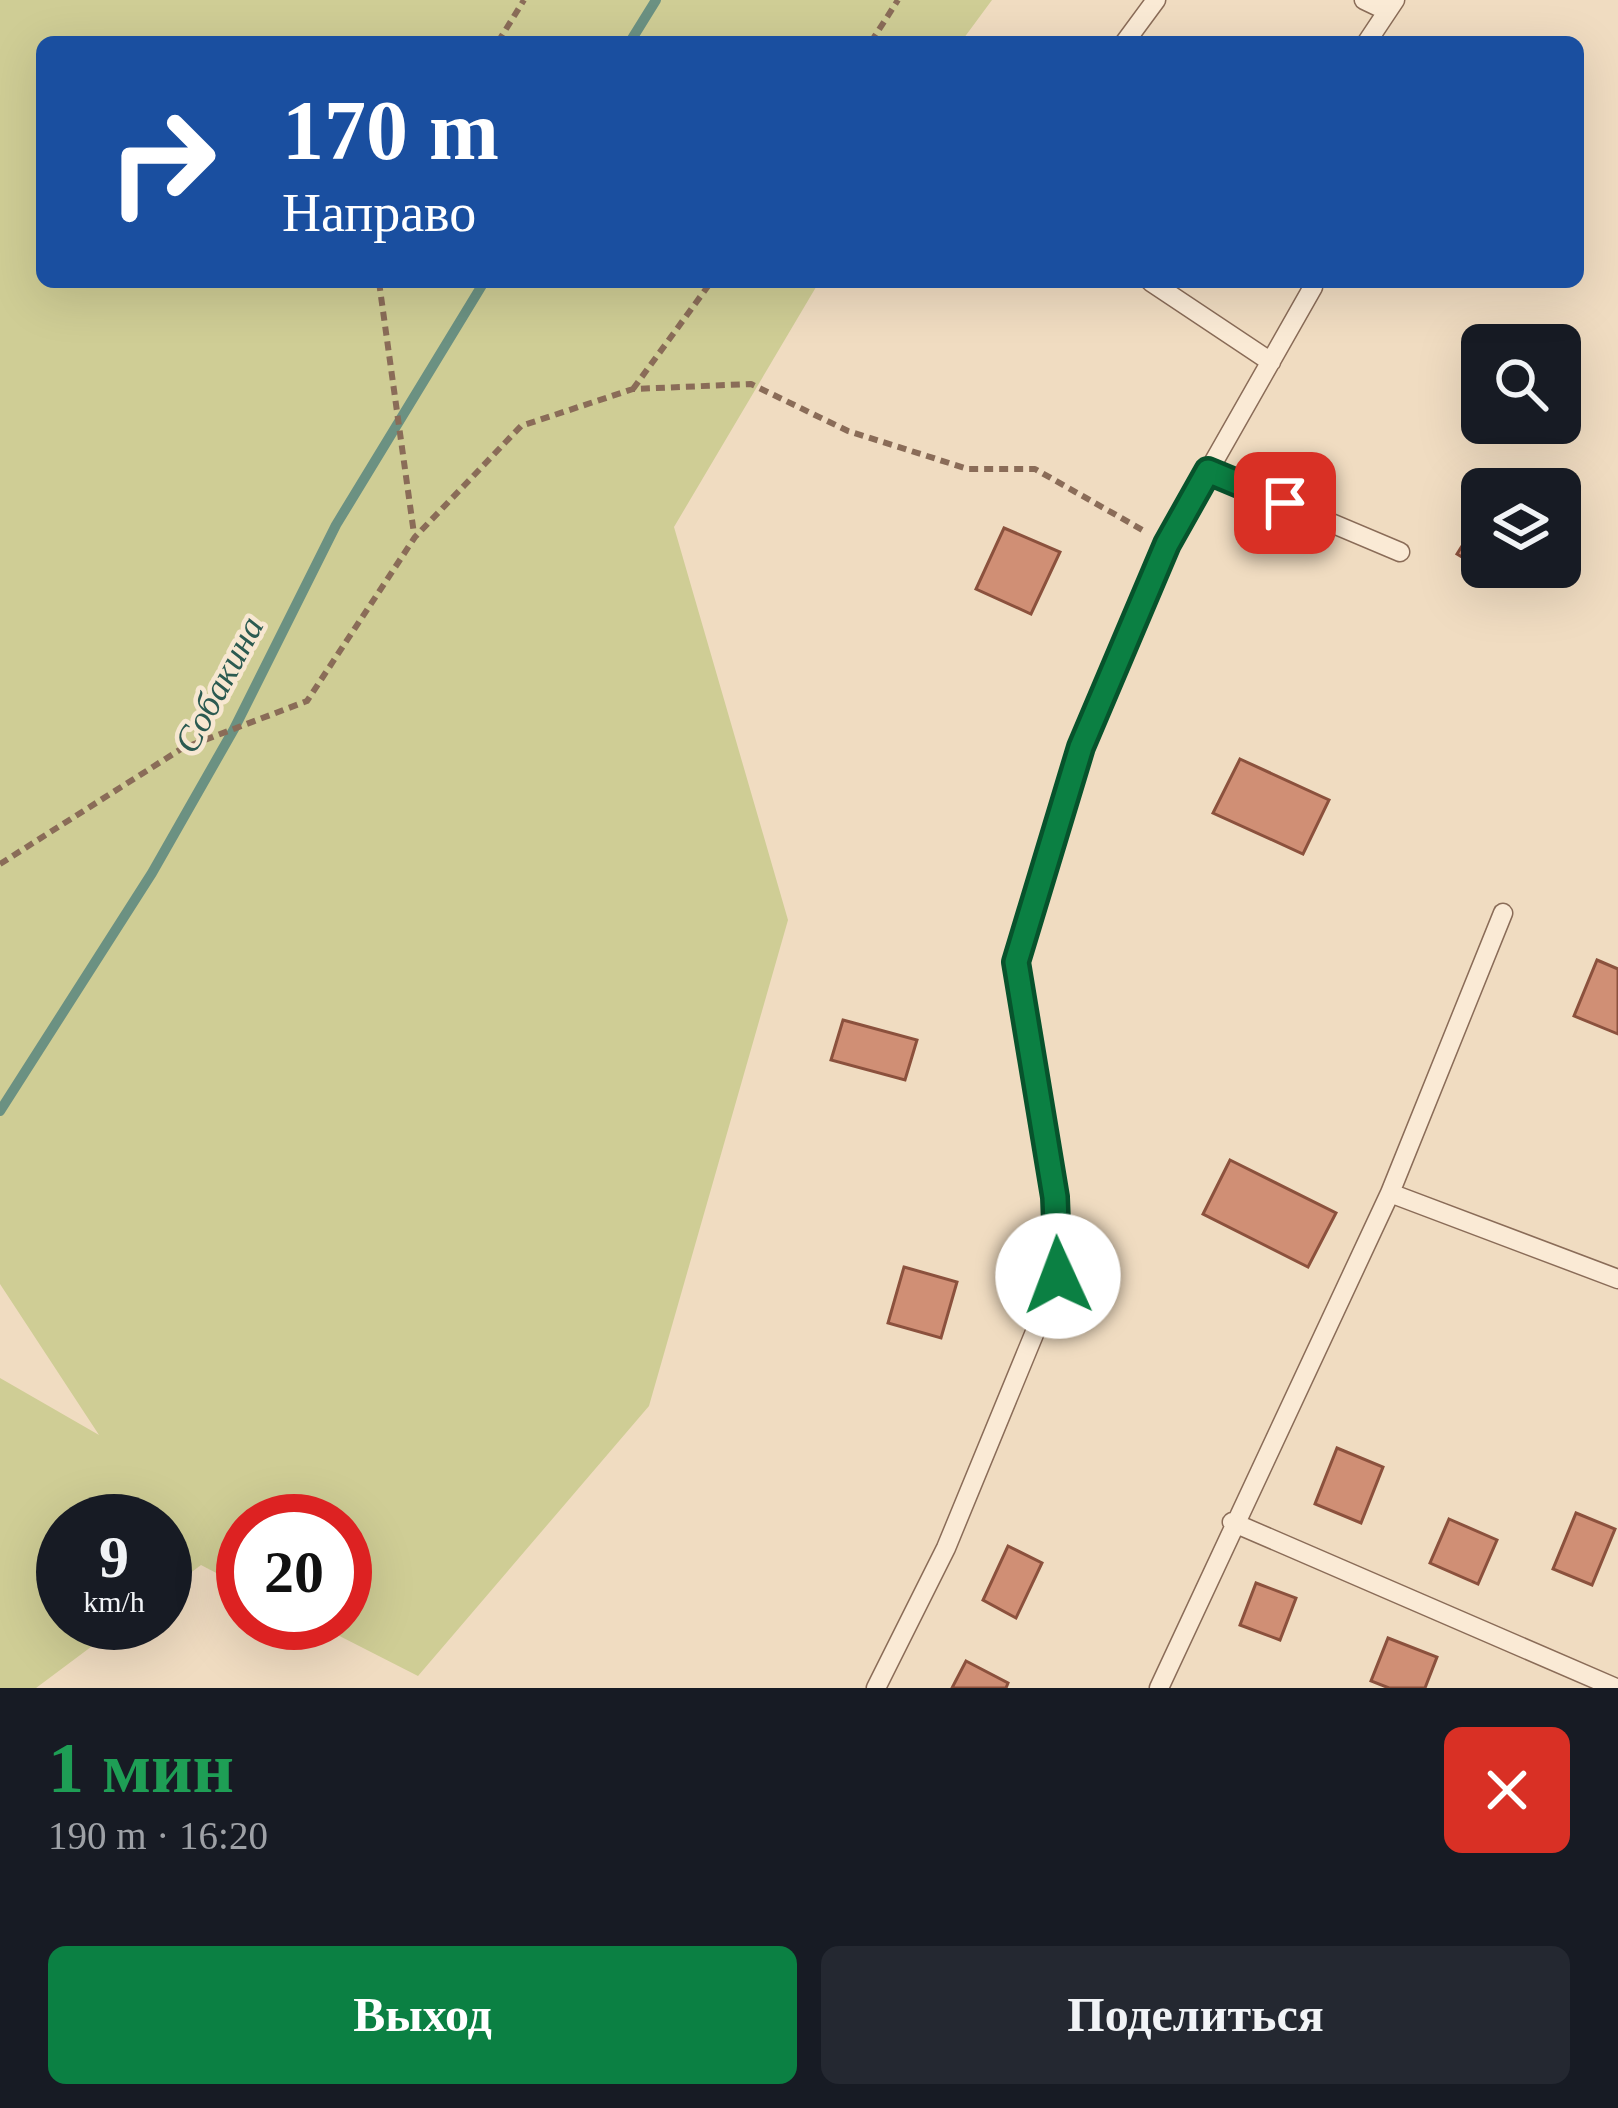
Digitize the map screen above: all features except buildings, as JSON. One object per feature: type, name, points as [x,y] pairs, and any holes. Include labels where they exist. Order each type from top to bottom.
[{"type":"lane","points":[[1129,36],[1156,0]]},
{"type":"lane","points":[[1364,0],[1391,6],[1370,36]]},
{"type":"lane","points":[[1160,288],[1271,362]]},
{"type":"lane","points":[[876,1688],[946,1548],[1058,1276],[1055,1197],[1016,962],[1081,747],[1167,544],[1312,288]]},
{"type":"lane","points":[[1208,471],[1400,552]]},
{"type":"lane","points":[[1159,1688],[1232,1522],[1390,1192],[1503,913]]},
{"type":"lane","points":[[1390,1192],[1618,1279]]},
{"type":"lane","points":[[1232,1522],[1616,1688]]},
{"type":"path","points":[[501,36],[524,0]]},
{"type":"path","points":[[875,36],[898,0]]},
{"type":"path","points":[[380,288],[415,537]]},
{"type":"path","points":[[633,389],[707,288]]},
{"type":"path","points":[[0,864],[181,748],[308,701],[415,537],[521,426],[633,389],[751,383],[848,431],[968,469],[1035,469],[1167,544]]},
{"type":"shaded area","points":[[0,0],[992,0],[965,36],[36,36],[36,288],[815,288],[674,527],[788,920],[649,1406],[418,1676],[367,1650],[372,1650],[372,1494],[216,1494],[216,1573],[201,1565],[192,1572],[192,1494],[36,1494],[36,1650],[87,1650],[36,1688],[0,1688],[0,1378],[99,1435],[0,1284]]},
{"type":"waterway","name":"Собакина","points":[[634,36],[656,0]]},
{"type":"waterway","name":"Собакина","points":[[0,1111],[152,873],[234,729],[336,525],[480,288]]},
{"type":"route","points":[[1058,1276],[1055,1197],[1016,962],[1081,747],[1167,544],[1208,471],[1285,503]]}]
